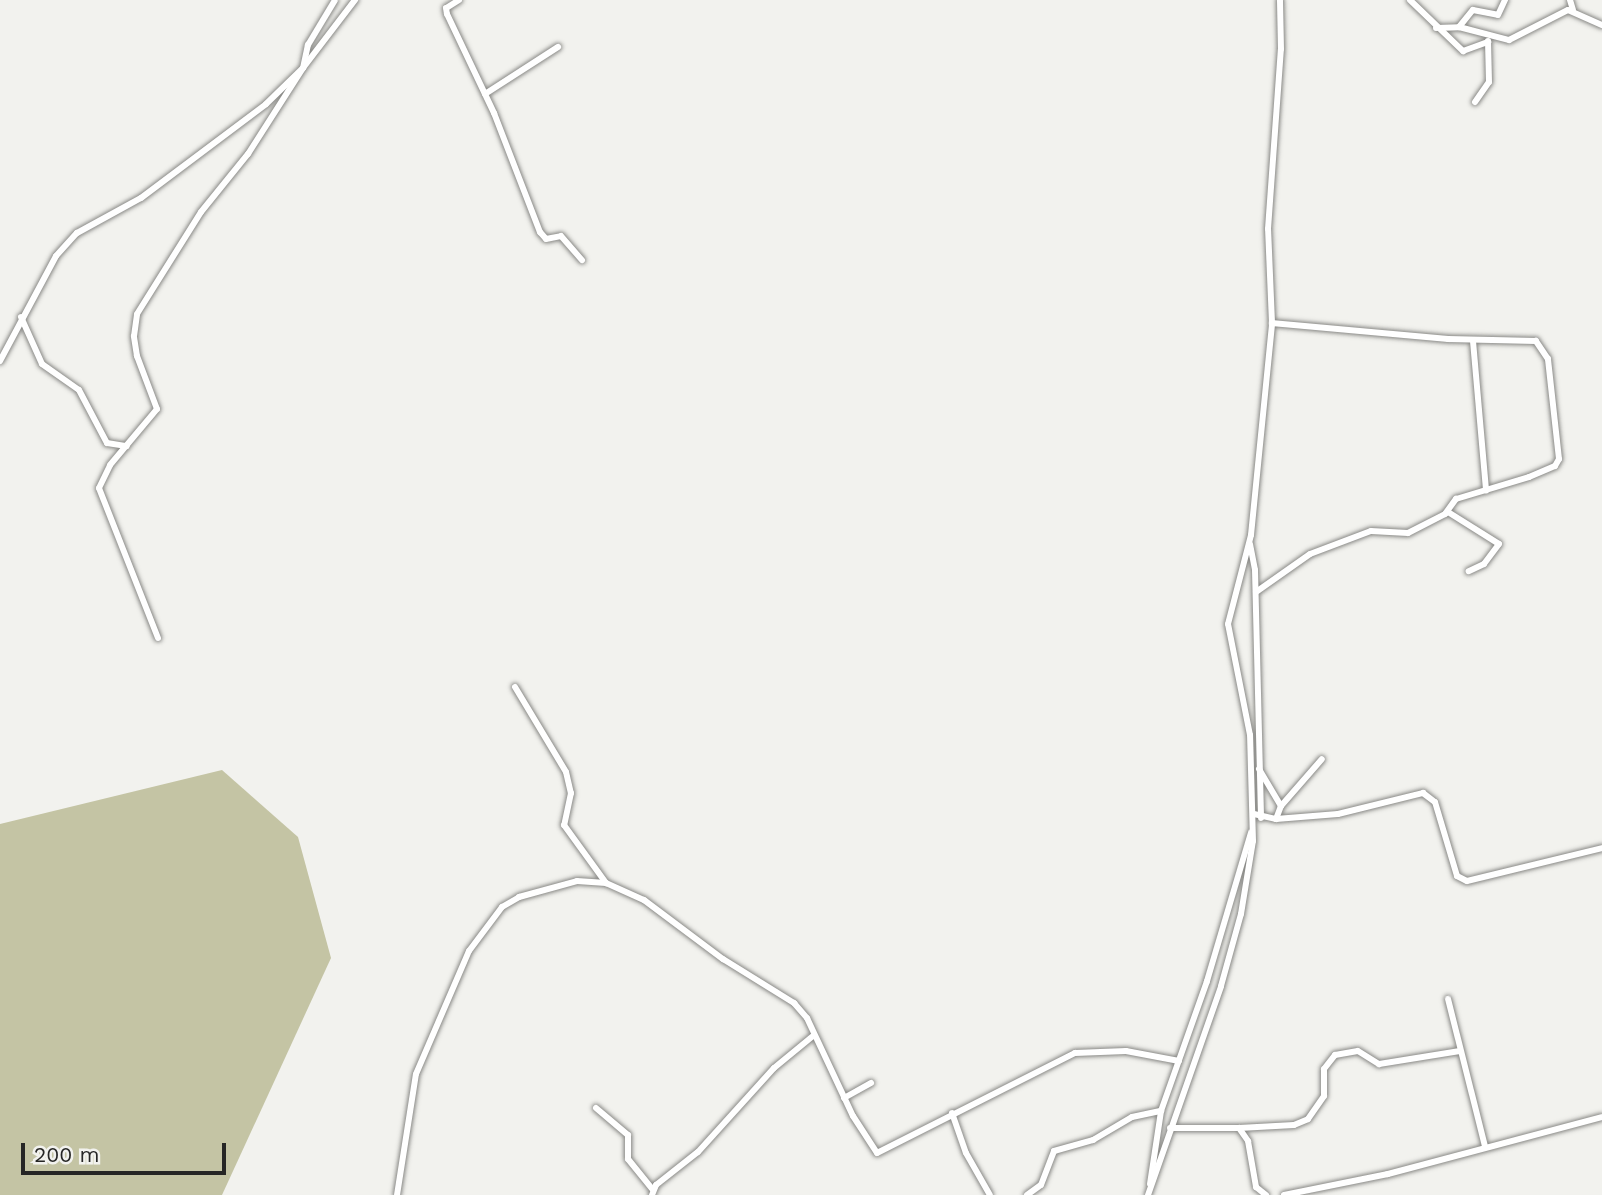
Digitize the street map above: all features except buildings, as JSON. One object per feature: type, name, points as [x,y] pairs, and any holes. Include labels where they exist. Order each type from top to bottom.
[{"type":"street","points":[[0,361],[21,317],[56,256],[77,233],[141,198],[202,156],[303,68],[308,45],[335,0]]},
{"type":"street","points":[[158,638],[99,494],[100,482],[157,409],[138,356],[134,336],[137,314],[201,212],[280,109],[303,68],[355,0]]},
{"type":"street","points":[[459,0],[446,11],[485,94],[543,237],[561,236],[582,260]]},
{"type":"street","points":[[1258,816],[1252,762],[1228,624],[1250,541],[1272,323],[1268,229],[1281,49],[1280,0]]},
{"type":"street","points":[[1410,0],[1436,28],[1463,51],[1488,39]]},
{"type":"street","points":[[1459,27],[1473,10],[1498,15],[1506,0]]},
{"type":"street","points":[[1570,0],[1573,10]]},
{"type":"street","points":[[1436,28],[1459,27],[1488,39],[1509,40],[1552,15],[1573,10],[1602,25]]},
{"type":"street","points":[[1475,103],[1489,82],[1488,39]]},
{"type":"street","points":[[485,94],[558,47]]},
{"type":"street","points":[[21,317],[42,364],[79,390],[107,443],[127,446]]},
{"type":"street","points":[[1256,592],[1310,554],[1371,531],[1408,533],[1448,512],[1456,499],[1529,477],[1555,466],[1559,459],[1543,345],[1522,340],[1473,341],[1272,323]]},
{"type":"street","points":[[1473,341],[1486,490]]},
{"type":"street","points":[[1448,512],[1498,540],[1498,548],[1489,559],[1469,571]]},
{"type":"street","points":[[1149,1192],[1149,1167],[1161,1111],[1258,816],[1256,592],[1250,541]]},
{"type":"street","points":[[515,687],[566,772],[571,793],[564,825],[606,883]]},
{"type":"street","points":[[1276,819],[1281,806],[1322,759]]},
{"type":"street","points":[[1252,762],[1258,767],[1281,806]]},
{"type":"street","points":[[1258,816],[1276,819],[1362,810],[1423,793],[1435,802],[1457,876],[1467,881],[1602,848]]},
{"type":"street","points":[[1149,1192],[1234,938],[1254,827]]},
{"type":"street","points":[[397,1195],[416,1074],[463,964],[484,927],[519,897],[577,881],[606,883],[645,900],[723,959],[792,1001],[807,1018],[813,1036],[844,1098],[877,1153],[1075,1053],[1126,1051],[1179,1060]]},
{"type":"street","points":[[1448,999],[1485,1146]]},
{"type":"street","points":[[596,1108],[628,1135],[628,1158],[652,1192],[698,1152],[774,1068],[813,1036]]},
{"type":"street","points":[[1170,1128],[1294,1125],[1308,1119],[1324,1097],[1324,1069],[1335,1055],[1358,1051],[1379,1064],[1460,1051]]},
{"type":"street","points":[[844,1098],[871,1083]]},
{"type":"street","points":[[1027,1195],[1041,1185],[1054,1151],[1093,1140],[1123,1121],[1161,1111]]},
{"type":"street","points":[[952,1113],[966,1153],[990,1195]]},
{"type":"street","points":[[1284,1195],[1388,1174],[1602,1117]]},
{"type":"street","points":[[1239,1128],[1248,1141],[1256,1187],[1266,1195]]},
{"type":"green space","points":[[222,770],[298,837],[331,958],[222,1195],[0,1195],[0,824]]}]
